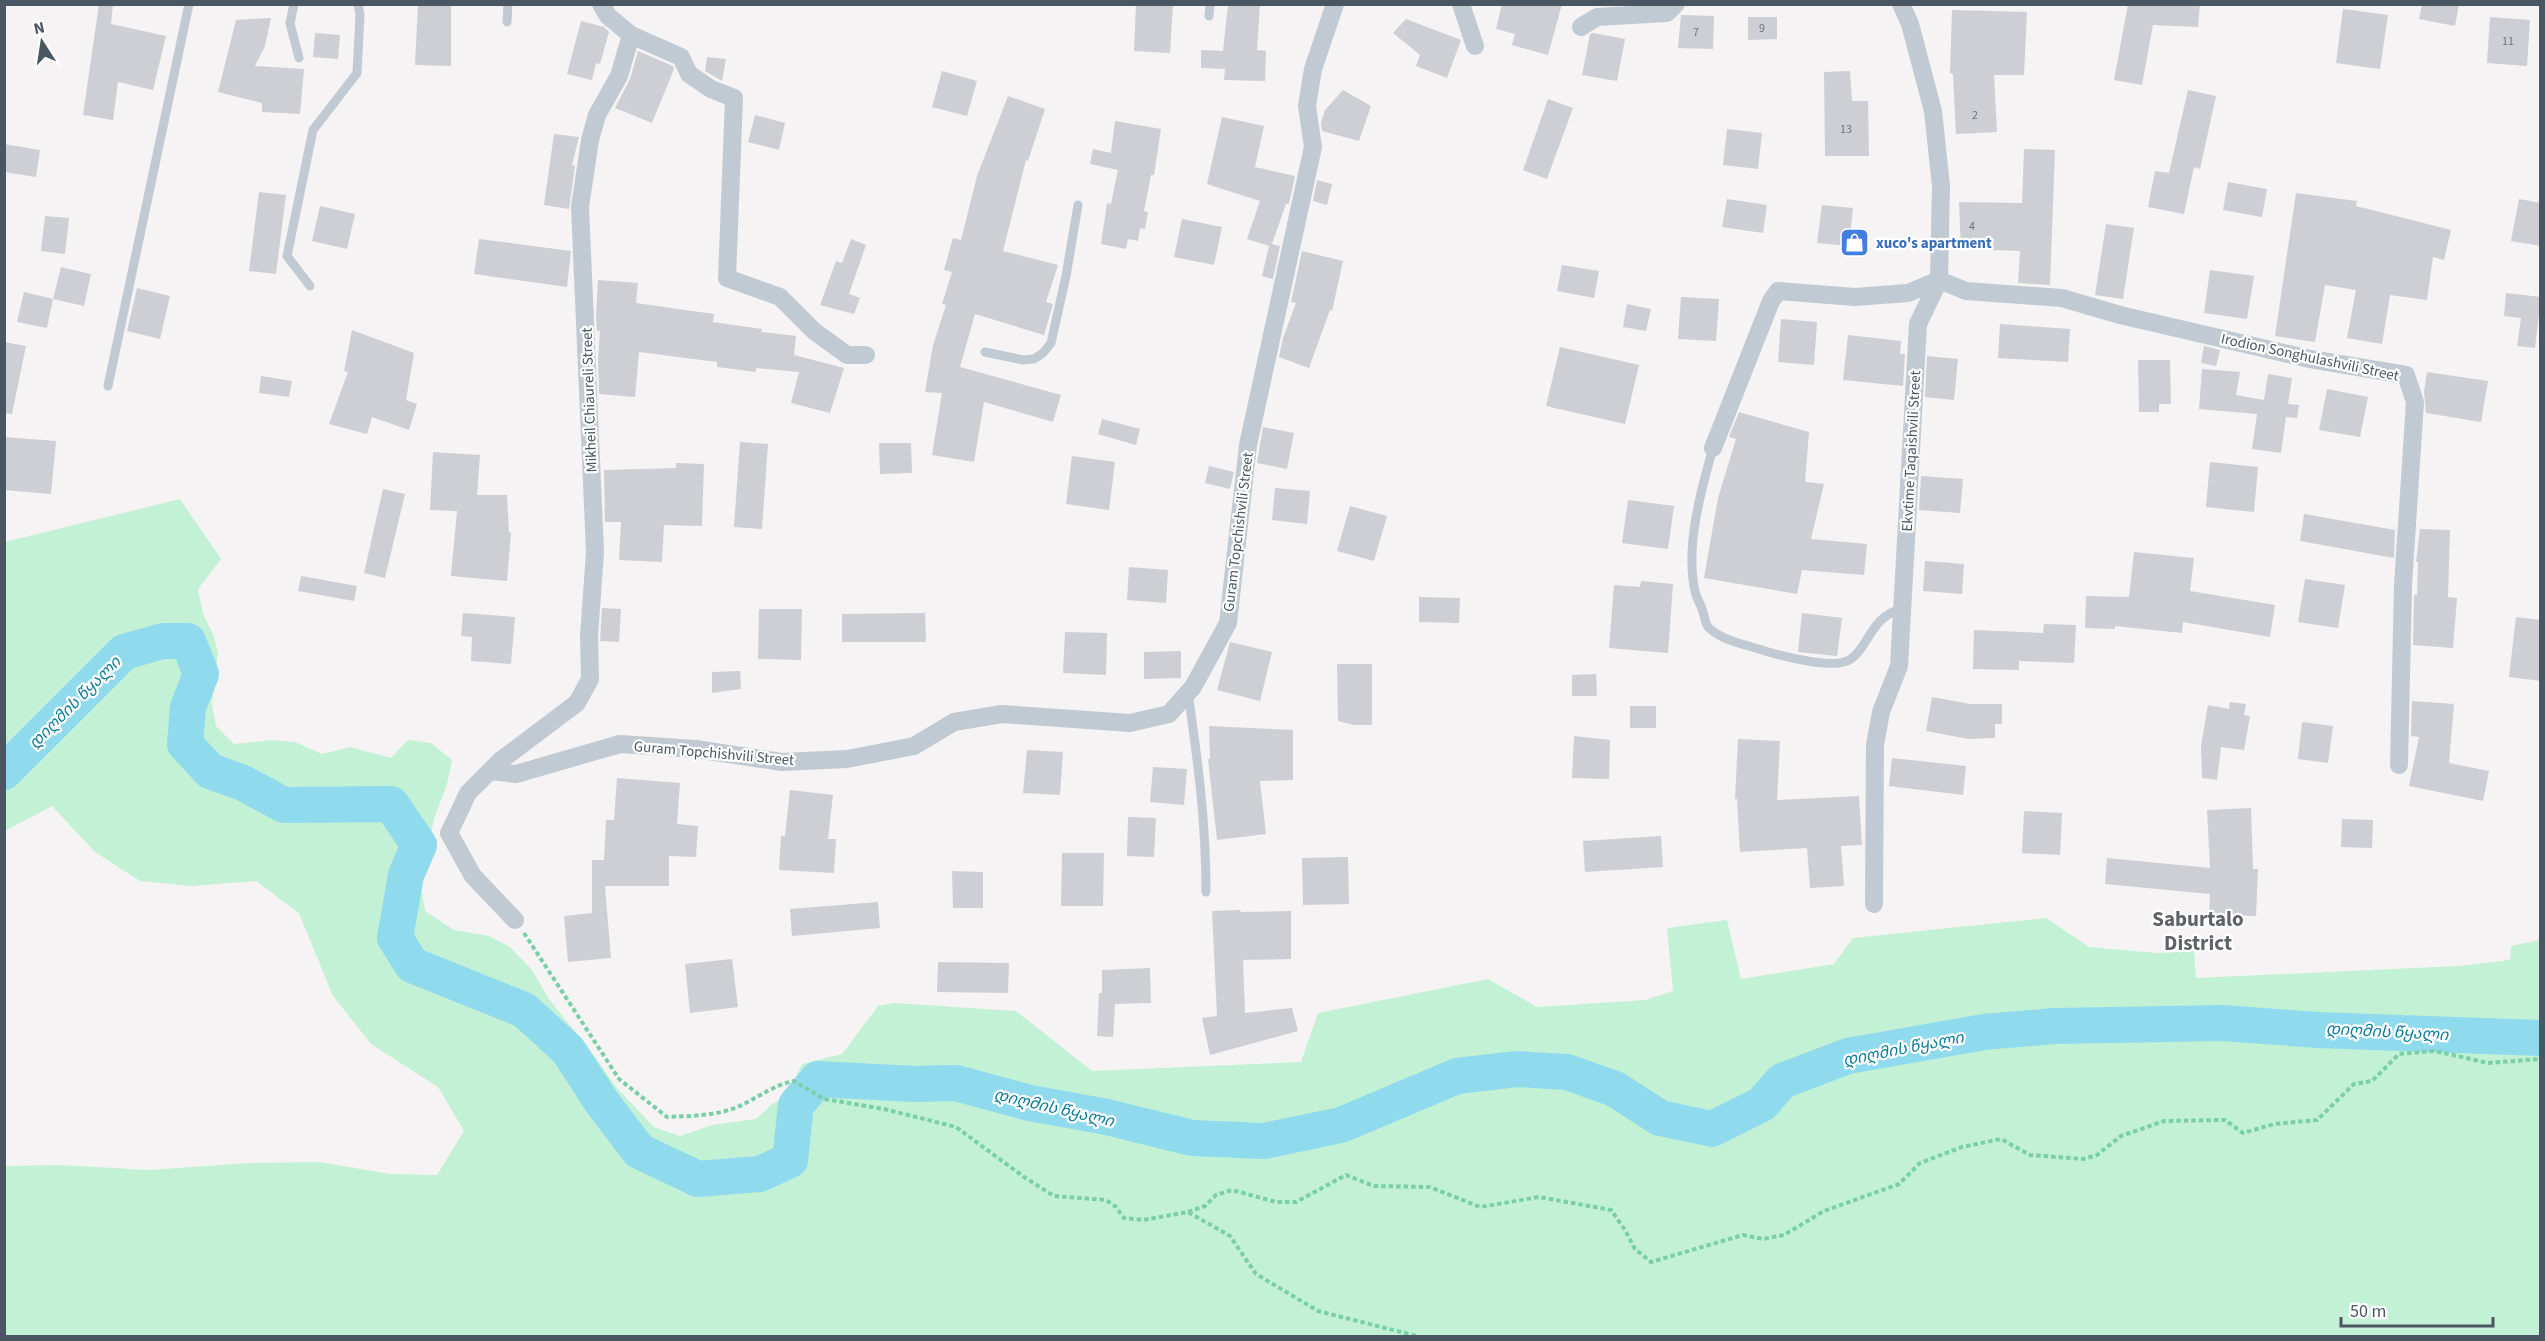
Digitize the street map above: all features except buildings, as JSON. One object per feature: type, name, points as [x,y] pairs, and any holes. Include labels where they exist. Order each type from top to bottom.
[{"type":"street","points":[[601,4],[608,16],[631,35],[681,57],[689,74],[711,90],[734,98],[727,278],[780,297],[814,331],[847,355],[866,355]]},
{"type":"street","name":"Guram Topchishvili Street","points":[[490,771],[516,774],[620,744],[695,749],[782,762],[847,759],[914,746],[954,722],[1002,714],[1130,723],[1169,714],[1193,687],[1228,623],[1248,445],[1313,147],[1308,106],[1313,69],[1335,4]]},
{"type":"street","points":[[1461,4],[1475,46]]},
{"type":"street","points":[[1581,27],[1597,17],[1668,13],[1676,4]]},
{"type":"street","name":"Ekvtime Taqaishvili Street","points":[[1874,904],[1875,745],[1881,712],[1899,666],[1918,324],[1939,280],[1941,186],[1933,111],[1910,24],[1901,4]]},
{"type":"street","name":"Mikheil Chiaureli Street","points":[[490,771],[500,760],[577,703],[590,679],[589,636],[595,552],[580,207],[590,140],[597,115],[619,76],[631,35]]},
{"type":"street","points":[[1713,448],[1771,300],[1778,291],[1855,297],[1908,293],[1939,280]]},
{"type":"street","name":"Irodion Songhulashvili Street","points":[[1939,280],[1966,291],[2062,298],[2120,315],[2310,359],[2406,375],[2415,402],[2403,585],[2399,765]]},
{"type":"street","points":[[490,771],[468,793],[449,833],[473,876],[515,920]]},
{"type":"lane","points":[[108,386],[189,4]]},
{"type":"lane","points":[[294,4],[290,22],[299,58]]},
{"type":"lane","points":[[310,286],[287,256],[313,130],[357,73],[360,15],[358,4]]},
{"type":"lane","points":[[507,22],[508,4]]},
{"type":"lane","points":[[1209,16],[1210,4]]},
{"type":"lane","points":[[984,352],[1023,360],[1034,359],[1051,343],[1066,276],[1078,205]]},
{"type":"lane","points":[[1713,448],[1706,472],[1692,548],[1695,594],[1707,627],[1723,637],[1780,655],[1831,663],[1846,662],[1859,650],[1876,623],[1891,611],[1902,609]]},
{"type":"lane","points":[[1188,693],[1203,792],[1206,892]]},
{"type":"path","points":[[515,920],[619,1079],[667,1117],[699,1115],[730,1109],[777,1084],[794,1081],[824,1099],[884,1109],[956,1127],[1054,1196],[1106,1200],[1116,1207],[1124,1218],[1143,1220],[1188,1212],[1205,1206],[1216,1195],[1232,1190],[1276,1202],[1296,1202],[1346,1175],[1374,1186],[1430,1187],[1480,1207],[1539,1197],[1611,1210],[1635,1249],[1651,1262],[1743,1235],[1763,1239],[1784,1235],[1824,1211],[1899,1184],[1920,1163],[1962,1147],[2001,1139],[2030,1155],[2083,1159],[2097,1155],[2121,1136],[2164,1121],[2225,1120],[2243,1133],[2274,1124],[2317,1120],[2354,1084],[2372,1081],[2399,1054],[2435,1050],[2488,1063],[2541,1059]]},
{"type":"path","points":[[1188,1212],[1230,1236],[1256,1274],[1318,1311],[1417,1336]]},
{"type":"green space","points":[[180,499],[221,559],[198,589],[203,614],[213,634],[218,653],[212,704],[216,726],[234,744],[272,740],[295,742],[322,754],[350,747],[391,758],[408,740],[431,743],[452,760],[447,784],[434,819],[421,887],[425,911],[454,930],[489,936],[510,947],[532,970],[549,999],[616,1087],[654,1127],[680,1136],[712,1125],[756,1119],[772,1104],[787,1096],[802,1064],[842,1054],[878,1006],[894,1003],[1016,1011],[1092,1071],[1301,1062],[1318,1013],[1488,979],[1537,1007],[1645,1000],[1673,991],[1667,928],[1727,920],[1741,979],[1834,964],[1853,938],[2046,918],[2089,947],[2157,953],[2194,951],[2196,978],[2458,966],[2510,960],[2511,946],[2540,940],[2540,1336],[5,1336],[5,1166],[59,1165],[149,1170],[250,1163],[319,1162],[390,1174],[437,1175],[464,1131],[438,1087],[371,1044],[333,996],[299,913],[256,881],[191,886],[140,881],[95,852],[52,806],[5,831],[5,542]]},
{"type":"waterway","name":"დიღმის წყალი","points":[[4,772],[124,652],[163,641],[188,641],[201,674],[188,707],[185,744],[210,771],[243,783],[284,805],[391,804],[419,845],[406,875],[395,938],[412,965],[524,1010],[568,1050],[601,1101],[639,1151],[698,1179],[760,1174],[790,1160],[796,1105],[818,1079],[915,1084],[956,1083],[1030,1103],[1107,1117],[1192,1138],[1264,1141],[1341,1125],[1457,1076],[1517,1069],[1567,1072],[1615,1089],[1660,1118],[1712,1129],[1762,1104],[1782,1081],[1848,1056],[1984,1032],[2055,1026],[2222,1023],[2318,1030],[2540,1038]]},
{"type":"place","name":"xuco's apartment","points":[[1855,243]]},
{"type":"district","name":"Saburtalo District","points":[[2198,931]]}]
